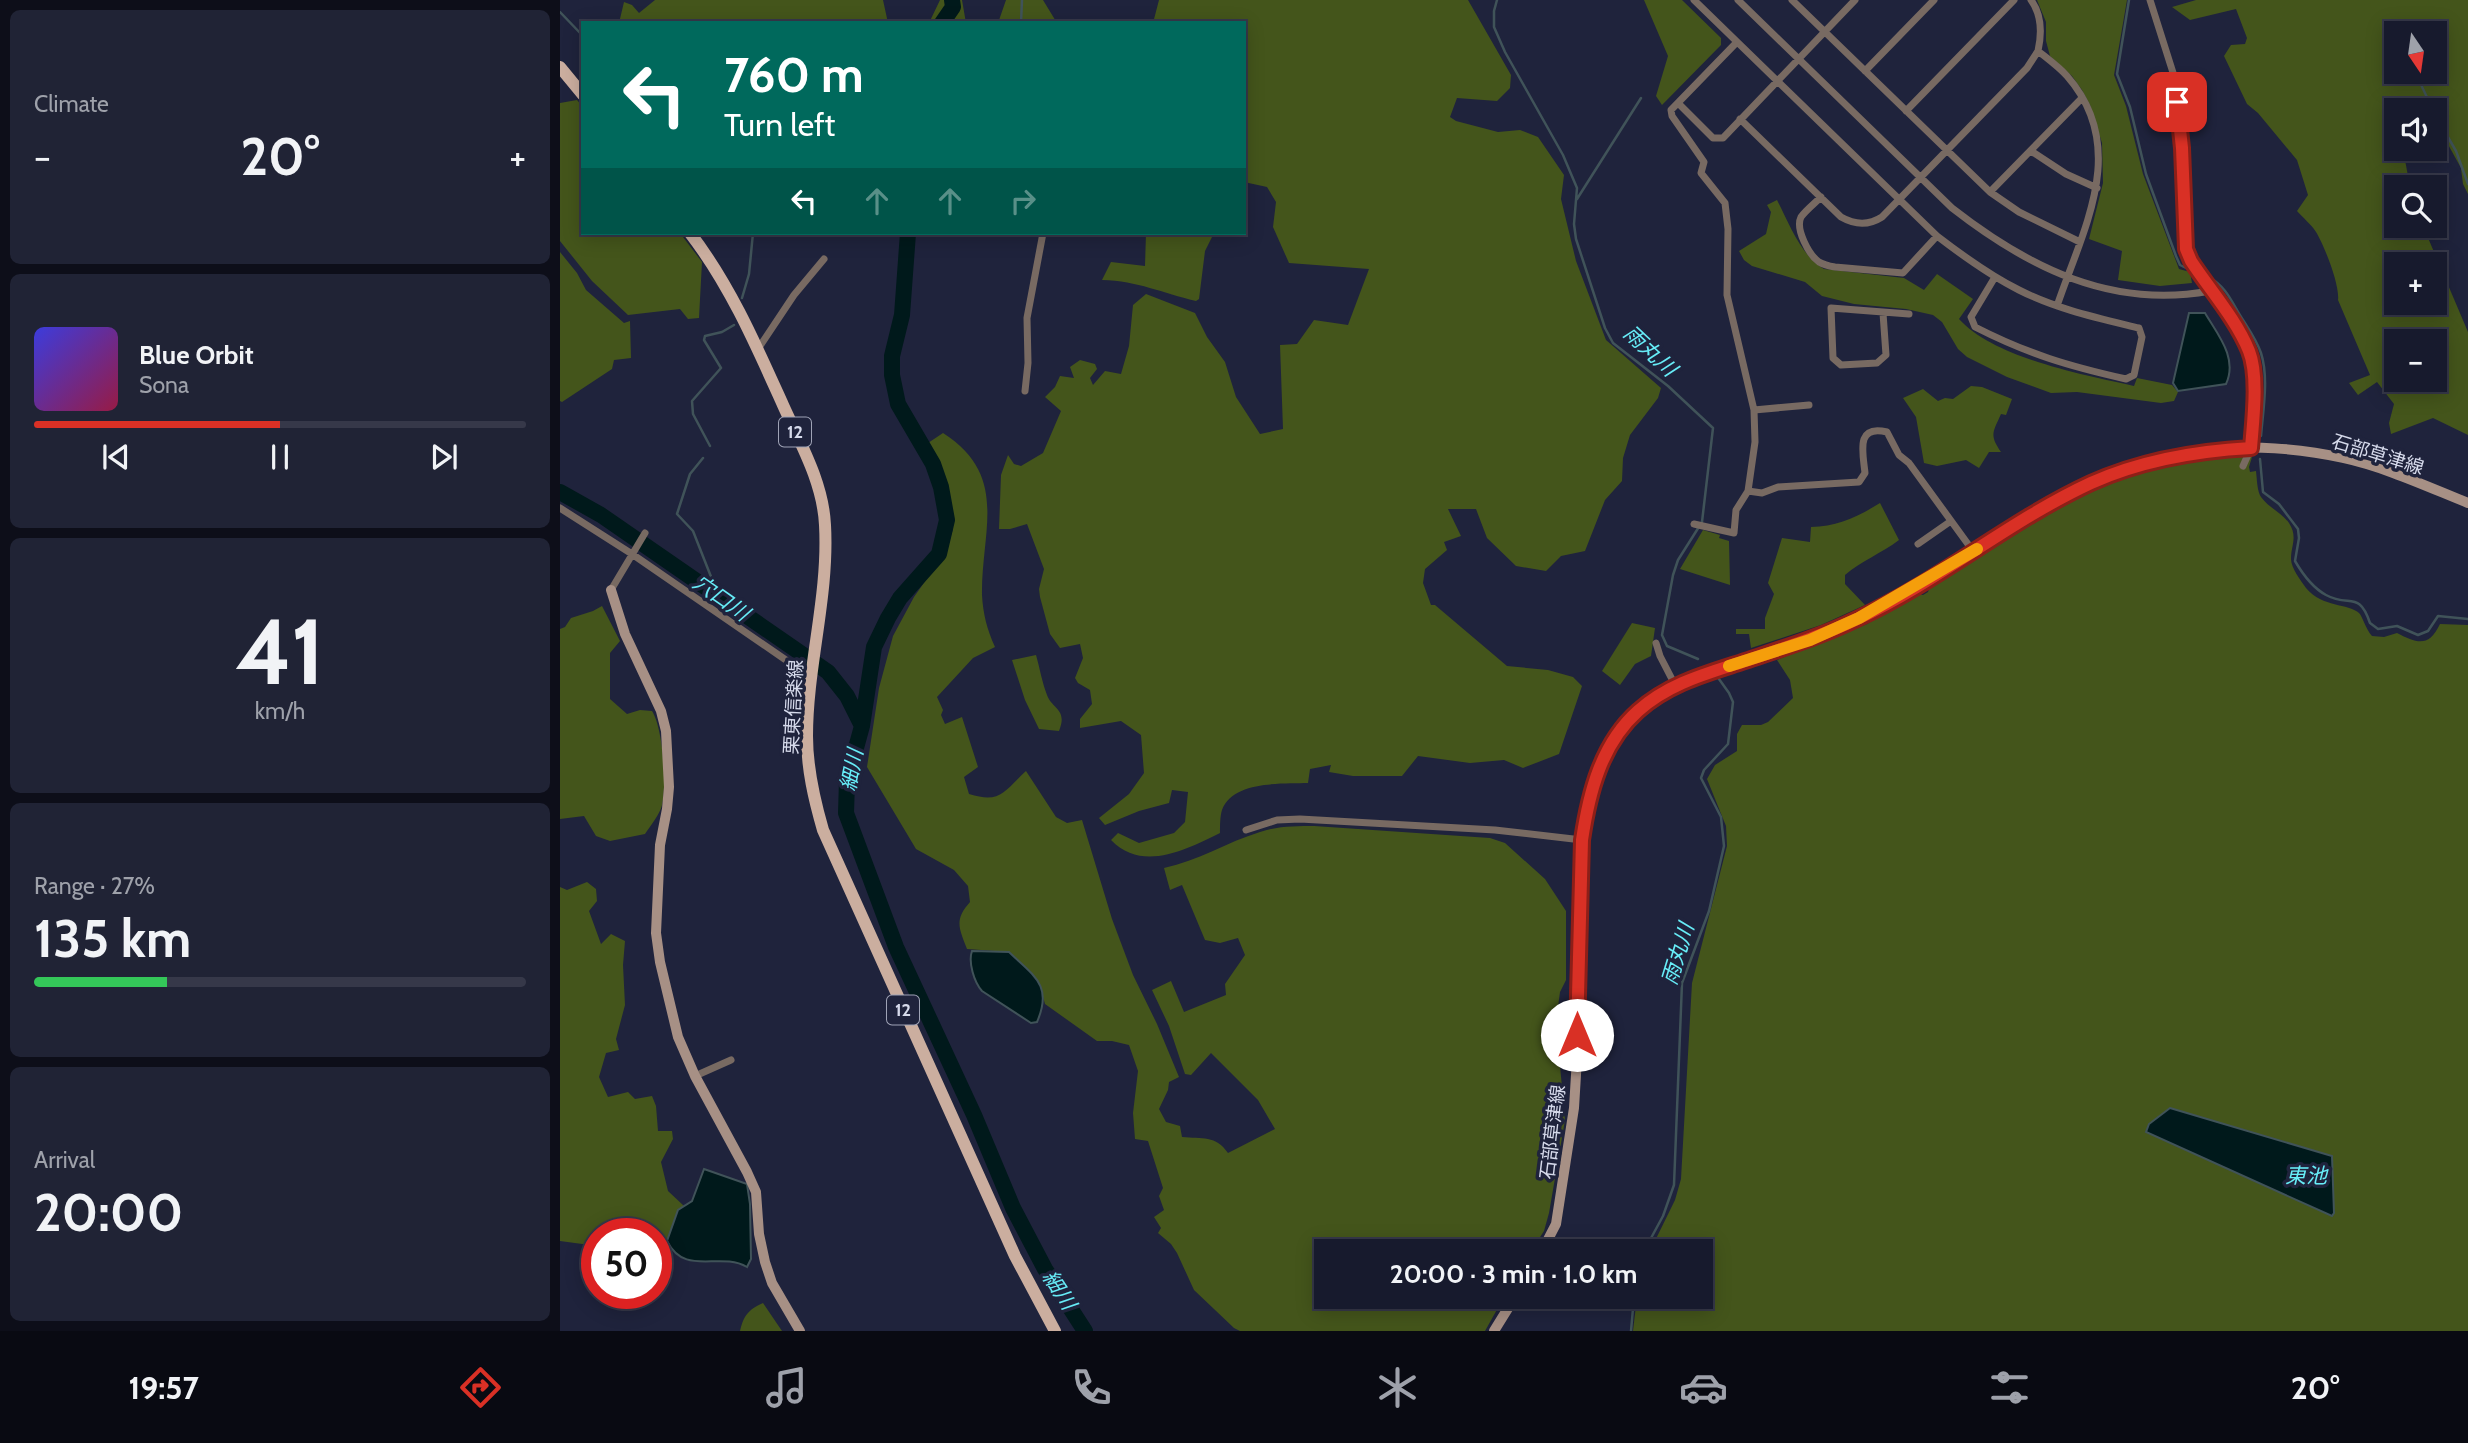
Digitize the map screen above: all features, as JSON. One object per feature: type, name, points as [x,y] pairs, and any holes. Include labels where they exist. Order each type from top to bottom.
[{"type":"main road","points":[[560,67],[581,93]]},
{"type":"main road","name":"栗東信楽線","points":[[692,235],[730,293],[818,483],[825,523],[825,559],[807,736],[809,774],[823,830],[1015,1256],[1055,1331]]},
{"type":"main road","name":"石部草津線","points":[[1548,1239],[1556,1224],[1574,1108],[1582,840],[1594,781],[1609,746],[1640,709],[1675,685],[1810,640],[1859,618],[2062,498],[2114,474],[2167,457],[2209,450],[2251,448],[2344,458],[2468,503]]},
{"type":"main road","points":[[611,590],[625,634],[661,711],[666,731],[669,787],[660,845],[656,933],[678,1037],[695,1076],[747,1172],[755,1192],[765,1262],[772,1283],[800,1331]]},
{"type":"main road","points":[[1494,1331],[1508,1309]]},
{"type":"street","points":[[1694,0],[1937,236],[1995,277],[2020,291],[2057,306],[2139,328],[2142,337],[2134,374],[2126,379],[2065,365],[2016,348],[1975,327],[1971,317],[1995,277]]},
{"type":"street","points":[[1738,0],[1952,208],[1991,238],[2034,264],[2067,277],[2116,290],[2183,296],[2210,291]]},
{"type":"street","points":[[1792,0],[1990,192],[2027,217],[2080,242]]},
{"type":"street","points":[[1678,103],[1713,138],[1723,138],[1855,0]]},
{"type":"street","points":[[1865,71],[1934,0]]},
{"type":"street","points":[[1906,111],[2014,0]]},
{"type":"street","points":[[1740,119],[1841,217],[1858,224],[1874,222],[2027,68],[2038,51],[2041,25],[2031,0]]},
{"type":"street","points":[[2150,0],[2175,79],[2182,148],[2186,249],[2250,353],[2253,370],[2251,448],[2243,466]]},
{"type":"street","points":[[1698,525],[1734,533],[1736,510],[1748,491],[1755,442],[1754,410],[1727,295],[1728,229],[1725,204],[1701,173],[1704,162],[1672,116],[1671,110],[1737,42]]},
{"type":"street","points":[[2038,51],[2065,74],[2082,98],[2098,141],[2097,188],[2057,306]]},
{"type":"street","points":[[1990,192],[2082,98]]},
{"type":"street","points":[[2031,151],[2066,174],[2097,188]]},
{"type":"street","points":[[1821,197],[1801,218],[1799,228],[1810,252],[1824,264],[1903,273],[1937,236]]},
{"type":"street","points":[[1025,391],[1028,363],[1027,318],[1043,235]]},
{"type":"street","points":[[758,349],[794,295],[824,259]]},
{"type":"street","points":[[1883,313],[1885,355],[1877,363],[1841,365],[1833,358],[1831,308],[1909,314]]},
{"type":"street","points":[[1754,410],[1809,405]]},
{"type":"street","points":[[1748,491],[1762,493],[1777,488],[1859,482],[1865,473],[1862,443],[1868,433],[1876,429],[1887,432],[1899,455],[1909,463],[1973,551]]},
{"type":"street","points":[[560,508],[589,528],[634,551],[811,678]]},
{"type":"street","points":[[1918,544],[1951,521]]},
{"type":"street","points":[[611,590],[645,533]]},
{"type":"street","points":[[1656,643],[1675,685]]},
{"type":"street","points":[[1246,830],[1277,820],[1322,820],[1495,830],[1582,840]]},
{"type":"street","points":[[695,1076],[731,1060]]},
{"type":"green space","points":[[655,0],[883,0],[888,21],[619,21],[624,2],[632,5],[639,13]]},
{"type":"green space","points":[[940,0],[962,0],[966,21],[930,21]]},
{"type":"green space","points":[[1006,0],[1043,0],[1056,21],[999,21]]},
{"type":"green space","points":[[1159,0],[1468,0],[1511,75],[1510,88],[1497,101],[1457,98],[1450,117],[1498,132],[1520,130],[1538,137],[1564,175],[1561,199],[1576,261],[1606,340],[1661,388],[1658,398],[1630,435],[1623,458],[1622,481],[1605,500],[1585,551],[1561,556],[1546,571],[1516,566],[1487,538],[1476,509],[1448,509],[1461,536],[1444,542],[1447,550],[1425,569],[1423,583],[1431,605],[1435,605],[1507,666],[1548,670],[1573,677],[1582,686],[1559,754],[1523,768],[1504,760],[1470,763],[1418,756],[1402,776],[1353,776],[1329,772],[1331,765],[1310,769],[1308,783],[1273,784],[1237,793],[1228,800],[1222,810],[1220,833],[1179,851],[1151,857],[1137,855],[1124,850],[1111,840],[1118,833],[1139,843],[1174,833],[1185,822],[1188,792],[1172,790],[1169,803],[1139,811],[1105,825],[1099,818],[1129,794],[1144,773],[1141,735],[1121,721],[1080,728],[1080,719],[1092,704],[1090,690],[1075,678],[1083,658],[1080,644],[1060,648],[1050,634],[1039,589],[1044,569],[1027,524],[999,529],[1001,475],[1008,455],[1014,464],[1021,466],[1043,453],[1061,411],[1045,397],[1055,387],[1060,376],[1074,378],[1070,367],[1080,360],[1095,364],[1097,369],[1090,378],[1093,385],[1105,371],[1121,374],[1129,346],[1133,305],[1146,294],[1195,313],[1207,337],[1225,362],[1236,397],[1260,434],[1283,429],[1280,345],[1297,344],[1314,320],[1348,325],[1369,269],[1289,263],[1273,227],[1276,202],[1267,187],[1246,182],[1246,21],[1154,21]]},
{"type":"green space","points":[[1644,0],[1682,0],[1721,38],[1721,45],[1662,105],[1656,96],[1668,56]]},
{"type":"green space","points":[[2037,0],[2127,0],[2114,75],[2126,106],[2143,174],[2179,269],[2190,272],[2192,283],[2160,286],[2118,280],[2122,251],[2089,239],[2103,183],[2102,143],[2090,105],[2082,90],[2072,76],[2050,56],[2046,41],[2046,22]]},
{"type":"green space","points":[[2196,0],[2468,0],[2468,194],[2463,184],[2461,168],[2447,143],[2447,98],[2384,98],[2384,161],[2405,161],[2408,175],[2384,175],[2384,238],[2428,238],[2434,252],[2384,252],[2384,315],[2447,315],[2447,283],[2468,332],[2468,435],[2433,418],[2391,434],[2389,423],[2394,404],[2385,392],[2447,392],[2447,329],[2384,329],[2384,391],[2377,382],[2358,395],[2349,383],[2370,375],[2338,300],[2334,275],[2323,246],[2314,229],[2297,211],[2308,195],[2297,160],[2258,113],[2247,104],[2224,56],[2231,45],[2245,44],[2247,38],[2236,9],[2190,20],[2172,7]]},
{"type":"green space","points":[[577,100],[581,105],[581,235],[682,235],[702,262],[699,318],[688,319],[680,309],[628,315],[592,281],[560,241],[560,103]]},
{"type":"green space","points":[[1777,200],[1802,248],[1824,269],[1904,278],[1924,290],[1937,274],[1973,299],[1959,319],[1994,344],[2041,363],[2090,376],[2134,386],[2137,378],[2172,385],[2178,392],[2174,401],[2161,403],[2077,392],[2051,393],[2007,377],[1967,357],[1958,349],[1942,322],[1933,315],[1906,309],[1854,304],[1822,296],[1805,282],[1752,266],[1744,260],[1739,251],[1766,234],[1771,212],[1767,205]]},
{"type":"green space","points":[[1146,235],[1213,235],[1205,251],[1199,299],[1196,301],[1139,285],[1102,280],[1111,262],[1145,266]]},
{"type":"green space","points":[[560,252],[577,273],[586,290],[624,323],[630,321],[631,358],[614,360],[612,369],[562,402],[560,401]]},
{"type":"green space","points":[[1971,386],[1982,387],[2012,399],[2006,415],[2001,414],[1994,433],[2001,452],[1989,452],[1979,468],[1966,460],[1937,466],[1924,463],[1916,417],[1903,398],[1923,389],[1938,401],[1953,399]]},
{"type":"green space","points":[[943,433],[964,450],[977,467],[985,486],[987,527],[982,595],[986,621],[995,647],[973,658],[937,697],[945,724],[962,717],[978,767],[964,777],[969,794],[988,797],[1001,794],[1026,771],[1056,817],[1067,823],[1082,820],[1112,919],[1133,975],[1179,1077],[1169,1082],[1159,1109],[1166,1122],[1180,1126],[1182,1137],[1202,1138],[1219,1143],[1228,1153],[1275,1129],[1258,1100],[1211,1053],[1191,1075],[1185,1074],[1169,1026],[1152,990],[1171,981],[1184,1012],[1226,995],[1225,984],[1245,955],[1238,938],[1220,943],[1205,940],[1182,885],[1170,890],[1164,868],[1189,861],[1260,832],[1287,827],[1314,826],[1490,838],[1505,843],[1545,879],[1566,911],[1566,980],[1560,992],[1556,1022],[1565,1120],[1549,1213],[1539,1239],[1314,1239],[1314,1309],[1497,1309],[1485,1331],[1240,1331],[1234,1328],[1194,1290],[1177,1253],[1158,1233],[1161,1228],[1154,1217],[1164,1210],[1159,1196],[1163,1188],[1148,1141],[1135,1139],[1133,1113],[1138,1071],[1129,1045],[1097,1041],[1045,1004],[1039,982],[1009,952],[967,949],[960,919],[970,902],[968,886],[954,870],[916,849],[867,767],[879,688],[893,636],[914,597],[947,550],[953,529],[942,475],[928,443]]},
{"type":"green space","points":[[2252,457],[2250,472],[2256,471],[2261,497],[2286,519],[2292,528],[2294,537],[2291,559],[2304,585],[2320,599],[2359,613],[2372,636],[2384,637],[2397,633],[2422,641],[2432,637],[2440,624],[2468,625],[2468,1331],[1633,1331],[1636,1309],[1713,1309],[1713,1239],[1656,1239],[1675,1200],[1681,1179],[1692,983],[1727,846],[1726,826],[1707,779],[1715,765],[1737,751],[1737,734],[1742,725],[1761,725],[1768,722],[1793,698],[1790,680],[1777,660],[1867,624],[1918,594],[1923,595],[1928,592],[1930,586],[2083,494],[2138,472],[2185,462]]},
{"type":"green space","points":[[1880,503],[1899,540],[1845,575],[1845,584],[1865,605],[1821,625],[1751,648],[1749,634],[1736,634],[1736,629],[1765,629],[1765,618],[1774,594],[1768,583],[1782,538],[1810,542],[1811,527],[1847,520]]},
{"type":"green space","points":[[1703,530],[1729,541],[1730,585],[1680,569]]},
{"type":"green space","points":[[602,606],[620,641],[610,653],[610,699],[627,714],[640,710],[652,711],[659,730],[664,771],[662,805],[645,834],[610,841],[596,836],[584,816],[560,819],[560,629],[565,627],[571,618]]},
{"type":"green space","points":[[1632,623],[1655,628],[1651,656],[1635,664],[1620,685],[1602,671]]},
{"type":"green space","points":[[1036,655],[1049,700],[1062,718],[1059,731],[1039,729],[1025,700],[1012,660]]},
{"type":"green space","points":[[587,882],[596,889],[597,901],[589,911],[601,944],[611,934],[625,941],[625,1005],[616,1039],[619,1050],[606,1053],[599,1077],[608,1097],[628,1092],[635,1099],[652,1096],[656,1106],[658,1131],[672,1131],[673,1139],[661,1162],[668,1191],[684,1206],[678,1210],[672,1228],[672,1218],[581,1218],[581,1244],[560,1241],[560,887],[567,890]]},
{"type":"green space","points":[[763,1303],[782,1331],[740,1331],[747,1314]]},
{"type":"water","points":[[2189,313],[2205,313],[2221,338],[2230,365],[2226,384],[2178,391],[2173,383]]},
{"type":"water","points":[[972,951],[1009,952],[1033,975],[1042,990],[1043,999],[1037,1022],[1031,1023],[982,991],[972,972]]},
{"type":"water","name":"東池","points":[[2170,1108],[2332,1156],[2334,1213],[2332,1216],[2146,1132],[2149,1124]]},
{"type":"water","points":[[704,1169],[747,1184],[751,1259],[747,1267],[725,1261],[693,1261],[674,1252],[672,1227],[678,1210],[692,1201]]},
{"type":"waterway","points":[[943,21],[953,7],[952,0]]},
{"type":"waterway","name":"細川","points":[[1021,21],[1022,0]]},
{"type":"waterway","name":"雨丸川","points":[[1497,0],[1494,27],[1505,52],[1563,155],[1577,188],[1574,224],[1576,239],[1605,328],[1613,343],[1668,386],[1713,428],[1702,522],[1678,560],[1662,635],[1667,646],[1698,659]]},
{"type":"waterway","points":[[2129,0],[2117,74],[2130,107],[2146,174],[2176,256],[2180,265],[2192,271]]},
{"type":"waterway","points":[[560,12],[581,34]]},
{"type":"waterway","points":[[2421,84],[2427,98]]},
{"type":"waterway","points":[[1577,199],[1641,98]]},
{"type":"waterway","points":[[2447,135],[2468,184]]},
{"type":"waterway","points":[[742,298],[749,274],[753,235]]},
{"type":"waterway","name":"細川","points":[[908,235],[902,315],[892,356],[892,375],[898,404],[933,464],[941,487],[947,520],[939,554],[900,598],[874,647],[862,726],[847,781],[846,813],[896,947],[974,1115],[1013,1208],[1045,1269],[1085,1331]]},
{"type":"waterway","points":[[2209,277],[2228,296],[2261,353],[2265,383],[2261,436]]},
{"type":"waterway","points":[[710,446],[693,414],[692,401],[721,368],[704,340],[705,336],[722,332],[734,325]]},
{"type":"waterway","points":[[703,458],[690,474],[677,514],[693,531],[719,597]]},
{"type":"waterway","points":[[2260,459],[2263,492],[2279,504],[2298,529],[2295,561],[2308,580],[2321,592],[2334,599],[2358,603],[2370,623],[2378,629],[2397,626],[2418,635],[2428,631],[2438,616],[2468,619]]},
{"type":"waterway","name":"穴口川","points":[[560,492],[601,515],[828,672],[847,696],[862,726]]},
{"type":"waterway","name":"雨丸川","points":[[1651,1239],[1663,1216],[1674,1185],[1682,983],[1709,911],[1724,846],[1721,817],[1701,778],[1704,770],[1728,744],[1733,702],[1719,679]]},
{"type":"waterway","name":"雨丸川","points":[[1631,1331],[1633,1309]]},
{"type":"slow traffic","points":[[1729,666],[1810,640],[1859,618],[1977,549]]},
{"type":"route","points":[[1577,1035],[1582,840],[1587,809],[1594,781],[1609,746],[1640,709],[1675,685],[1810,640],[1859,618],[2025,519],[2090,484],[2167,457],[2209,450],[2251,448],[2253,370],[2250,353],[2186,249],[2182,148],[2177,102]]}]
